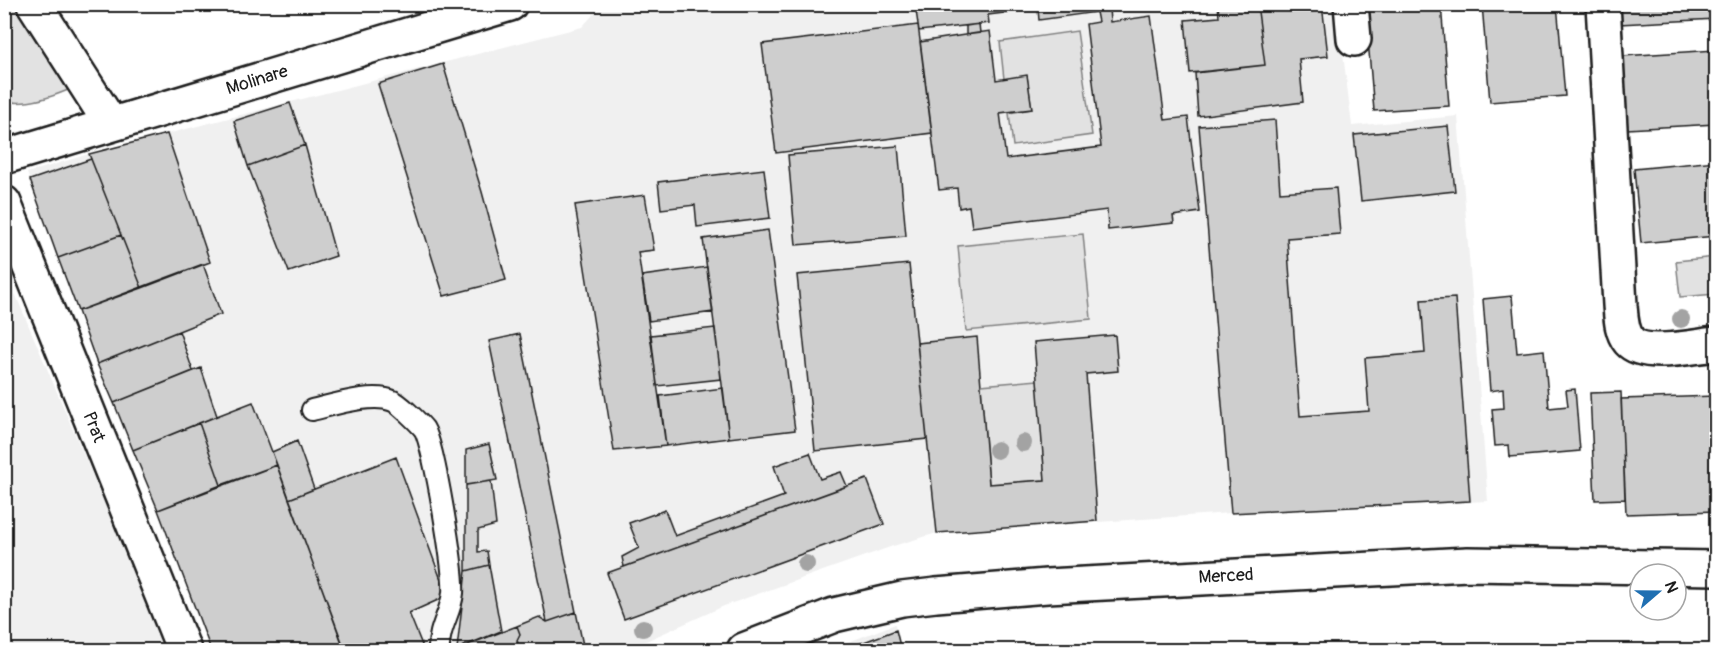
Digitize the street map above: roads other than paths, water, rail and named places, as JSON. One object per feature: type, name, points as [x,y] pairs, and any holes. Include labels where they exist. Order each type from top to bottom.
[{"type":"street","points":[[34,4],[111,124]]},
{"type":"street","name":"Molinare","points":[[4,157],[510,4]]},
{"type":"street","points":[[1351,4],[1354,39]]},
{"type":"street","points":[[1603,4],[1623,328],[1628,340],[1637,347],[1649,350],[1716,344]]},
{"type":"street","name":"Prat","points":[[4,203],[184,651]]},
{"type":"street","name":"Merced","points":[[744,651],[834,615],[902,599],[936,595],[1118,582],[1468,564],[1716,568]]},
{"type":"lane","points":[[312,410],[366,398],[393,401],[424,430],[438,481],[453,593],[443,622],[439,651]]}]
